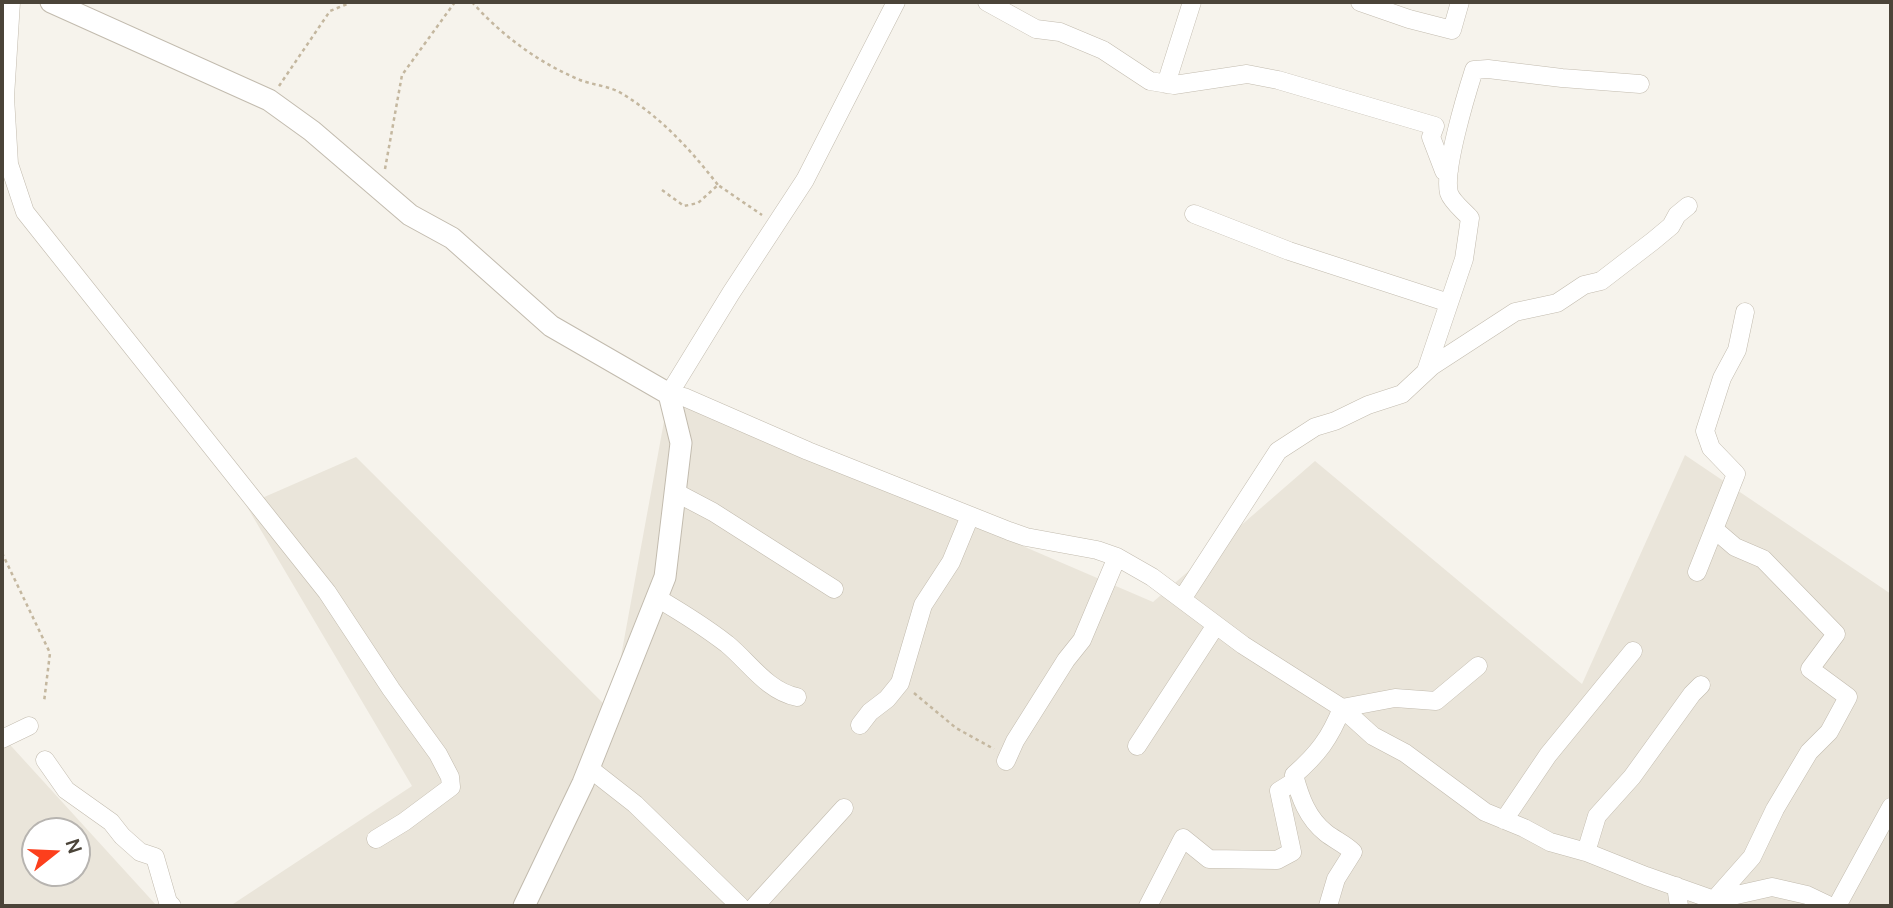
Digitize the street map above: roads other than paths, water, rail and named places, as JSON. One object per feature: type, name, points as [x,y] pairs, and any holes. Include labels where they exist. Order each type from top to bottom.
[{"type":"street","points":[[11,2],[5,97],[9,164],[25,212],[327,592],[438,754],[450,777],[451,787],[376,839]]},
{"type":"street","points":[[51,2],[269,100],[312,131],[410,215],[452,238],[551,326],[669,394],[684,397],[808,451],[1026,537],[1075,545],[1117,557],[1152,577],[1243,645],[1342,708],[1373,736],[1405,753],[1485,812],[1550,842],[1586,852],[1720,903],[1772,887],[1807,895],[1830,906]]},
{"type":"street","points":[[524,906],[589,768],[666,578],[681,443],[669,394],[805,180],[896,2]]},
{"type":"street","points":[[988,2],[1036,29],[1060,32],[1103,50],[1150,81],[1174,85],[1247,74],[1278,80],[1435,126],[1431,137],[1444,171],[1449,171]]},
{"type":"street","points":[[1166,84],[1192,2]]},
{"type":"street","points":[[1360,2],[1452,30],[1460,2]]},
{"type":"street","points":[[1426,371],[1464,259],[1470,218],[1450,195],[1449,171],[1474,70],[1488,69],[1640,84]]},
{"type":"street","points":[[1182,599],[1278,452],[1315,427],[1402,394],[1426,371],[1516,312],[1557,303],[1584,285],[1601,281],[1671,226],[1677,215],[1688,206]]},
{"type":"street","points":[[1194,214],[1289,251],[1449,303]]},
{"type":"street","points":[[1697,572],[1736,474],[1711,448],[1705,431],[1722,378],[1737,350],[1745,312]]},
{"type":"street","points":[[676,492],[713,512],[834,589]]},
{"type":"street","points":[[860,725],[900,683],[923,605],[950,562],[970,516]]},
{"type":"street","points":[[1714,529],[1735,547],[1763,559],[1836,634],[1810,669],[1849,698],[1829,732],[1808,752],[1775,809],[1752,857],[1720,903]]},
{"type":"street","points":[[1006,761],[1015,741],[1066,660],[1082,640],[1117,557]]},
{"type":"street","points":[[657,598],[690,617],[729,645],[761,677],[788,695],[797,697]]},
{"type":"street","points":[[1137,746],[1216,625]]},
{"type":"street","points":[[1504,820],[1548,755],[1633,651]]},
{"type":"street","points":[[1342,708],[1395,698],[1436,701],[1478,666]]},
{"type":"street","points":[[1586,852],[1597,816],[1632,777],[1701,685]]},
{"type":"street","points":[[1328,906],[1336,879],[1353,852],[1327,834],[1312,819],[1300,799],[1294,775],[1315,757],[1333,730],[1342,708]]},
{"type":"street","points":[[2,739],[29,726]]},
{"type":"street","points":[[45,760],[66,790],[111,822],[140,852],[155,857],[168,902],[172,906]]},
{"type":"street","points":[[589,768],[635,804],[740,906]]},
{"type":"street","points":[[1148,906],[1183,838],[1209,859],[1277,860],[1293,852],[1279,791],[1295,781]]},
{"type":"street","points":[[1838,906],[1891,807]]},
{"type":"street","points":[[755,906],[844,808]]},
{"type":"street","points":[[1676,886],[1679,906]]}]
